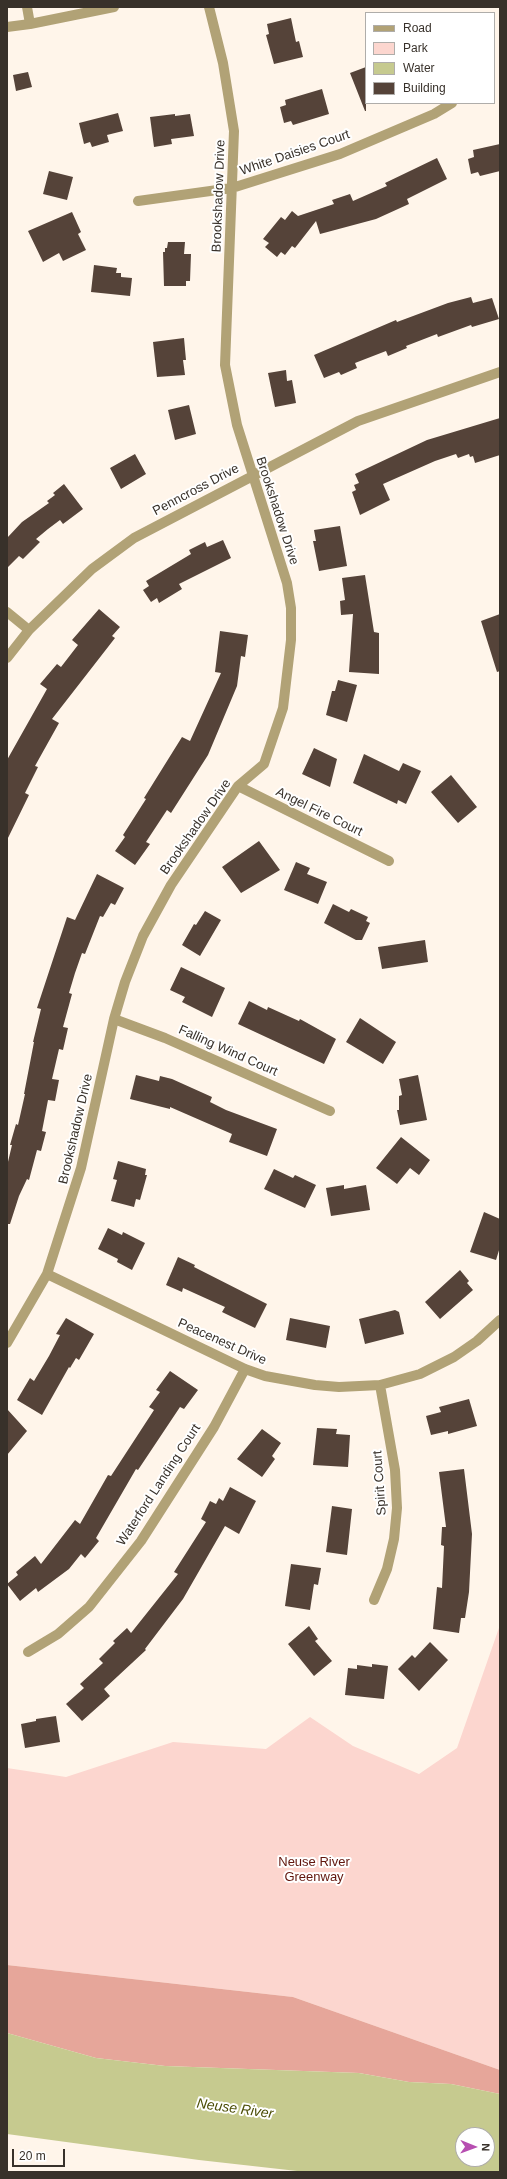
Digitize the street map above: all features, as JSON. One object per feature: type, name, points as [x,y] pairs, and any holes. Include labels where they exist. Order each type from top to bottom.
[{"type":"street","points":[[27,7],[30,24]]},
{"type":"street","points":[[7,27],[30,24],[114,7]]},
{"type":"street","name":"Brookshadow Drive","points":[[7,1343],[47,1274],[81,1168],[114,1019],[125,982],[143,936],[171,885],[238,786],[264,764],[283,708],[291,640],[291,608],[287,584],[237,425],[225,365],[234,131],[223,63],[209,7]]},
{"type":"street","name":"White Daisies Court","points":[[138,201],[232,188],[340,154],[434,114],[450,104]]},
{"type":"street","name":"Penncross Drive","points":[[7,658],[29,630],[92,569],[134,538],[358,421],[500,372]]},
{"type":"street","points":[[7,612],[29,630]]},
{"type":"street","name":"Angel Fire Court","points":[[238,786],[388,861]]},
{"type":"street","name":"Falling Wind Court","points":[[114,1019],[165,1038],[330,1111]]},
{"type":"street","name":"Peacenest Drive","points":[[47,1274],[245,1369],[265,1376],[315,1385],[339,1387],[380,1385],[420,1374],[454,1357],[477,1341],[500,1320]]},
{"type":"street","name":"Waterford Landing Court","points":[[28,1652],[58,1634],[89,1607],[141,1541],[214,1427],[245,1369]]},
{"type":"street","name":"Spirit Court","points":[[374,1600],[387,1569],[394,1539],[397,1508],[395,1470],[380,1385]]},
{"type":"green space","name":"Neuse River Greenway","points":[[500,1625],[500,2070],[293,1997],[7,1965],[7,1768],[66,1777],[173,1742],[266,1749],[310,1717],[353,1746],[419,1774],[457,1748]]},
{"type":"shaded area","points":[[7,1965],[293,1997],[500,2070],[500,2094],[451,2084],[409,2082],[359,2073],[165,2066],[96,2058],[7,2033]]},
{"type":"water","name":"Neuse River","points":[[7,2033],[96,2058],[165,2066],[359,2073],[409,2082],[451,2084],[500,2094],[500,2172],[306,2172],[199,2160],[7,2134]]},
{"type":"building","points":[[291,18],[296,42],[299,41],[303,57],[274,64],[266,35],[269,34],[267,24]]},
{"type":"building","points":[[365,67],[366,111],[365,111],[350,73]]},
{"type":"building","points":[[28,72],[32,87],[16,91],[13,75]]},
{"type":"building","points":[[322,89],[329,114],[293,125],[291,121],[284,123],[280,107],[286,105],[285,100]]},
{"type":"building","points":[[118,113],[123,131],[107,135],[109,142],[92,147],[90,142],[84,144],[79,123]]},
{"type":"building","points":[[175,114],[175,116],[190,114],[194,136],[171,139],[172,144],[154,147],[150,117]]},
{"type":"building","points":[[500,144],[500,171],[480,176],[478,172],[471,174],[468,159],[474,157],[473,150]]},
{"type":"building","points":[[437,158],[447,179],[407,199],[409,204],[376,219],[320,234],[316,221],[295,248],[292,246],[285,255],[281,252],[277,257],[265,247],[269,243],[263,239],[281,217],[285,220],[292,211],[298,216],[334,204],[332,200],[350,194],[353,201],[387,186],[385,183]]},
{"type":"building","points":[[49,171],[73,177],[67,200],[43,194]]},
{"type":"building","points":[[72,212],[81,232],[78,234],[86,250],[63,261],[59,253],[43,262],[28,231]]},
{"type":"building","points":[[168,242],[185,242],[184,254],[191,254],[190,281],[186,281],[186,286],[164,286],[163,252],[165,252],[165,248],[167,248]]},
{"type":"building","points":[[94,265],[117,268],[116,273],[121,273],[121,277],[132,278],[130,296],[91,292]]},
{"type":"building","points":[[471,297],[473,303],[492,298],[499,319],[472,327],[471,325],[438,337],[437,334],[406,346],[407,348],[388,356],[386,351],[355,363],[357,368],[341,375],[339,372],[324,378],[314,355],[396,320],[397,322],[448,303]]},
{"type":"building","points":[[184,338],[186,360],[183,360],[185,375],[157,377],[153,342]]},
{"type":"building","points":[[286,370],[287,381],[292,380],[296,403],[275,407],[268,373]]},
{"type":"building","points":[[189,405],[196,434],[175,440],[168,410]]},
{"type":"building","points":[[500,418],[500,455],[475,463],[473,456],[470,457],[469,454],[458,458],[456,454],[435,461],[383,484],[390,500],[360,515],[352,492],[356,490],[354,485],[359,483],[355,474],[427,440]]},
{"type":"building","points":[[135,454],[146,474],[121,489],[110,468]]},
{"type":"building","points":[[64,484],[83,509],[63,524],[60,520],[48,529],[36,539],[40,542],[23,559],[19,556],[7,568],[7,538],[22,522],[49,503],[47,501],[55,495],[53,493]]},
{"type":"building","points":[[340,526],[347,566],[319,571],[313,541],[316,541],[314,530]]},
{"type":"building","points":[[223,540],[231,558],[179,584],[182,589],[159,603],[157,598],[151,602],[143,590],[149,586],[146,581],[191,554],[189,550],[205,542],[207,547]]},
{"type":"building","points":[[365,575],[374,632],[379,633],[379,674],[349,672],[353,614],[341,615],[340,601],[345,600],[342,578]]},
{"type":"building","points":[[99,609],[120,627],[112,636],[115,638],[52,719],[59,723],[35,766],[38,767],[25,793],[29,795],[7,840],[7,760],[47,689],[40,684],[57,664],[61,667],[78,645],[72,640]]},
{"type":"building","points":[[500,614],[500,671],[497,672],[481,621]]},
{"type":"building","points":[[220,631],[248,635],[245,657],[241,656],[237,686],[208,755],[171,813],[167,810],[146,842],[150,844],[135,865],[115,851],[125,837],[123,835],[146,799],[144,798],[182,737],[190,741],[221,673],[215,672]]},
{"type":"building","points":[[338,680],[357,685],[347,722],[326,715],[332,691],[335,691]]},
{"type":"building","points":[[314,748],[337,759],[330,787],[302,774]]},
{"type":"building","points":[[364,754],[399,771],[403,763],[421,771],[406,804],[398,800],[397,804],[353,783]]},
{"type":"building","points":[[451,775],[477,807],[458,823],[431,792]]},
{"type":"building","points":[[259,841],[280,870],[241,893],[222,867]]},
{"type":"building","points":[[296,862],[310,868],[307,874],[327,882],[318,904],[284,890]]},
{"type":"building","points":[[97,874],[124,888],[115,905],[111,903],[103,917],[100,916],[85,954],[82,953],[75,973],[69,993],[72,994],[63,1027],[68,1028],[63,1050],[59,1049],[52,1079],[59,1080],[55,1101],[48,1100],[42,1131],[46,1132],[41,1151],[37,1150],[29,1180],[27,1179],[19,1196],[10,1224],[7,1224],[7,1166],[12,1145],[10,1145],[16,1124],[18,1125],[25,1094],[33,1042],[41,1009],[37,1008],[67,917],[75,920]]},
{"type":"building","points":[[333,904],[349,912],[351,909],[368,917],[366,921],[370,923],[362,940],[356,940],[324,923]]},
{"type":"building","points":[[205,911],[221,920],[200,956],[182,945],[194,924],[196,925]]},
{"type":"building","points":[[425,940],[428,962],[382,969],[378,947]]},
{"type":"building","points":[[181,967],[225,988],[212,1017],[182,1002],[185,997],[170,990]]},
{"type":"building","points":[[249,1001],[267,1010],[268,1007],[299,1021],[300,1019],[336,1039],[324,1064],[238,1024]]},
{"type":"building","points":[[360,1018],[396,1042],[383,1064],[346,1042]]},
{"type":"building","points":[[136,1075],[159,1081],[160,1076],[172,1079],[212,1097],[210,1102],[226,1110],[277,1129],[267,1156],[229,1142],[232,1134],[170,1107],[170,1109],[130,1099]]},
{"type":"building","points":[[418,1075],[427,1120],[400,1125],[397,1110],[399,1110],[399,1096],[402,1095],[399,1079]]},
{"type":"building","points":[[401,1137],[430,1160],[419,1175],[410,1168],[397,1184],[376,1168]]},
{"type":"building","points":[[118,1161],[146,1169],[145,1175],[147,1175],[140,1200],[136,1199],[134,1207],[111,1201],[117,1180],[113,1179]]},
{"type":"building","points":[[274,1169],[293,1178],[295,1175],[316,1185],[305,1208],[264,1189]]},
{"type":"building","points":[[344,1185],[344,1189],[366,1185],[370,1210],[331,1216],[326,1188]]},
{"type":"building","points":[[484,1212],[500,1219],[500,1247],[496,1260],[470,1252]]},
{"type":"building","points":[[108,1228],[122,1235],[123,1232],[145,1243],[132,1270],[117,1262],[118,1259],[98,1249]]},
{"type":"building","points":[[178,1257],[195,1265],[194,1267],[267,1304],[255,1328],[222,1312],[225,1307],[183,1288],[182,1292],[166,1285]]},
{"type":"building","points":[[460,1270],[469,1281],[467,1283],[473,1290],[440,1319],[425,1302]]},
{"type":"building","points":[[395,1310],[399,1312],[404,1334],[365,1344],[359,1319]]},
{"type":"building","points":[[66,1318],[94,1334],[79,1360],[76,1358],[70,1368],[69,1367],[42,1415],[17,1400],[30,1378],[34,1381],[49,1356],[60,1335],[56,1334]]},
{"type":"building","points":[[290,1318],[330,1326],[326,1348],[286,1340]]},
{"type":"building","points":[[170,1371],[198,1390],[184,1409],[180,1407],[138,1470],[136,1469],[96,1538],[99,1541],[85,1558],[81,1554],[69,1569],[38,1592],[36,1588],[20,1601],[7,1584],[18,1575],[16,1572],[35,1556],[41,1564],[75,1520],[80,1524],[108,1475],[111,1476],[154,1410],[149,1407],[160,1392],[156,1390]]},
{"type":"building","points":[[469,1399],[477,1426],[448,1434],[448,1431],[431,1435],[426,1416],[441,1412],[439,1407]]},
{"type":"building","points":[[7,1409],[27,1431],[7,1455]]},
{"type":"building","points":[[317,1428],[337,1429],[336,1434],[350,1435],[348,1467],[313,1465]]},
{"type":"building","points":[[262,1429],[281,1443],[272,1456],[275,1459],[262,1477],[237,1459]]},
{"type":"building","points":[[464,1469],[472,1534],[469,1592],[465,1618],[461,1618],[459,1633],[433,1629],[437,1587],[442,1588],[444,1546],[441,1545],[442,1527],[446,1527],[439,1472]]},
{"type":"building","points":[[230,1487],[256,1501],[239,1534],[225,1526],[183,1599],[145,1649],[146,1650],[104,1689],[110,1696],[82,1721],[66,1704],[84,1688],[80,1684],[103,1663],[99,1659],[115,1643],[113,1641],[127,1628],[131,1633],[178,1574],[174,1572],[206,1522],[201,1519],[210,1501],[216,1504],[219,1498],[223,1501]]},
{"type":"building","points":[[332,1506],[352,1509],[347,1555],[326,1552]]},
{"type":"building","points":[[291,1564],[321,1568],[318,1585],[314,1584],[310,1610],[285,1606]]},
{"type":"building","points":[[309,1626],[318,1639],[315,1641],[332,1661],[314,1676],[288,1644]]},
{"type":"building","points":[[430,1642],[448,1660],[419,1691],[398,1669],[412,1655],[415,1658]]},
{"type":"building","points":[[372,1664],[388,1666],[384,1699],[345,1695],[348,1668],[357,1669],[357,1665],[372,1667]]},
{"type":"building","points":[[56,1716],[60,1742],[25,1748],[21,1724],[36,1721],[36,1719]]}]
